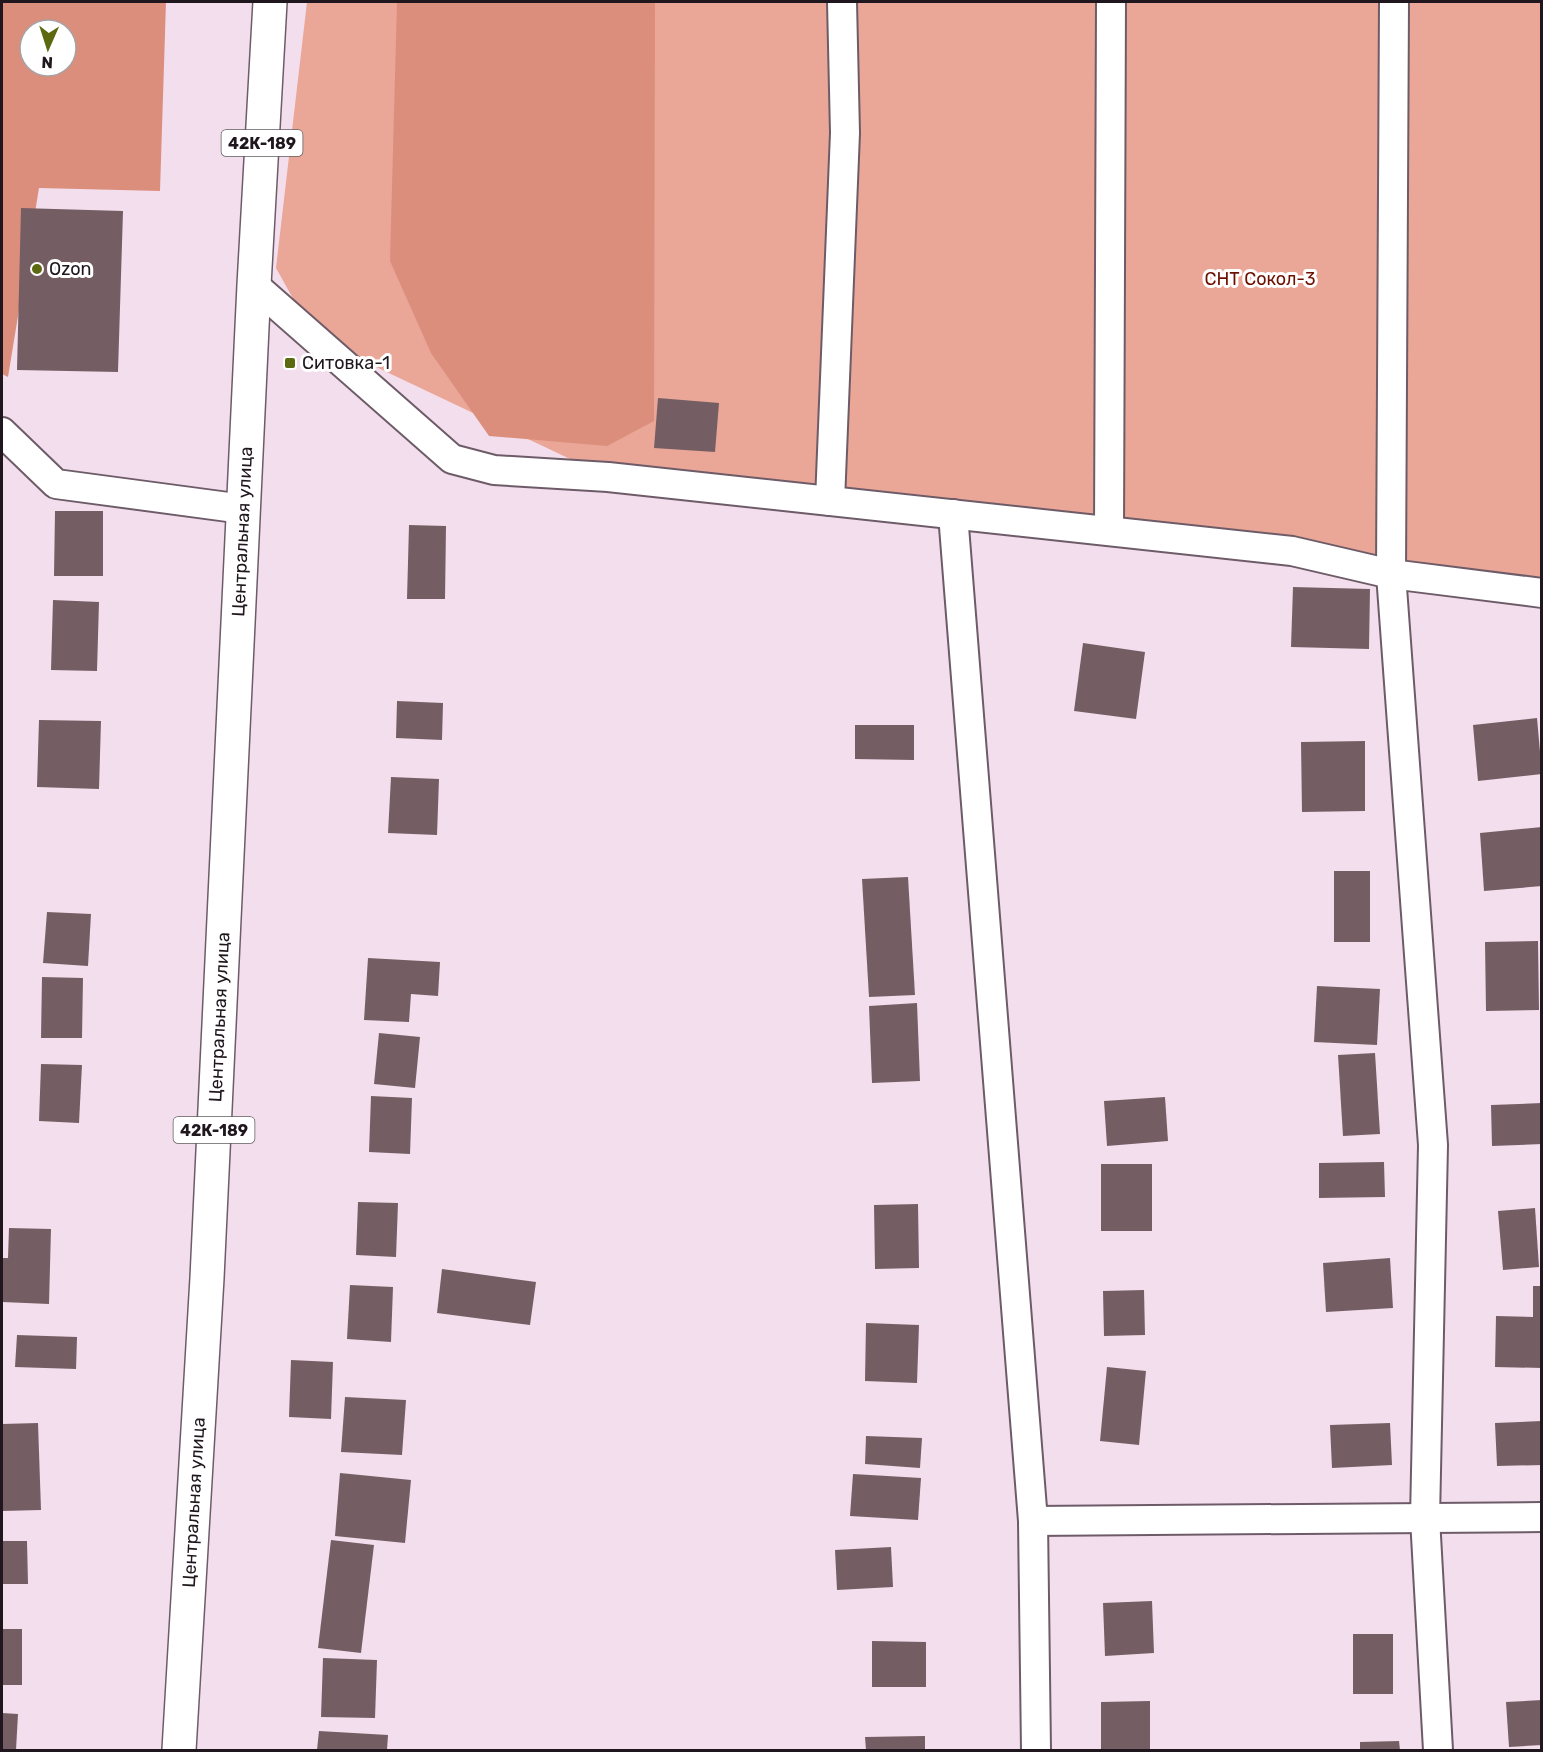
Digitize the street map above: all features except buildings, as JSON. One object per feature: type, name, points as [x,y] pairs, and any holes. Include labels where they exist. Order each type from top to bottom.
[{"type":"main road","name":"42К-189","points":[[254,285],[270,2]]},
{"type":"main road","name":"Центральная улица","points":[[179,1750],[207,1278],[254,285]]},
{"type":"street","points":[[830,501],[844,133],[842,2]]},
{"type":"street","points":[[1109,531],[1111,2]]},
{"type":"street","points":[[1394,2],[1390,574],[1432,1145],[1425,1518],[1438,1750]]},
{"type":"street","points":[[254,285],[452,459],[494,470],[608,477],[1292,551],[1390,574],[1542,593]]},
{"type":"street","points":[[2,432],[56,484],[243,509]]},
{"type":"street","points":[[953,514],[1033,1521],[1036,1750]]},
{"type":"street","points":[[1033,1521],[1542,1517]]},
{"type":"green space","name":"СНТ Сокол-3","points":[[307,2],[1541,2],[1541,605],[1154,541],[608,477],[315,338],[276,268]]},
{"type":"shaded area","points":[[2,2],[166,2],[160,191],[39,188],[8,377],[2,374]]},
{"type":"shaded area","points":[[397,2],[655,2],[654,421],[607,446],[489,436],[431,353],[390,261]]},
{"type":"place","name":"Ozon","points":[[37,269]]},
{"type":"place","name":"Ситовка-1","points":[[290,363]]}]
